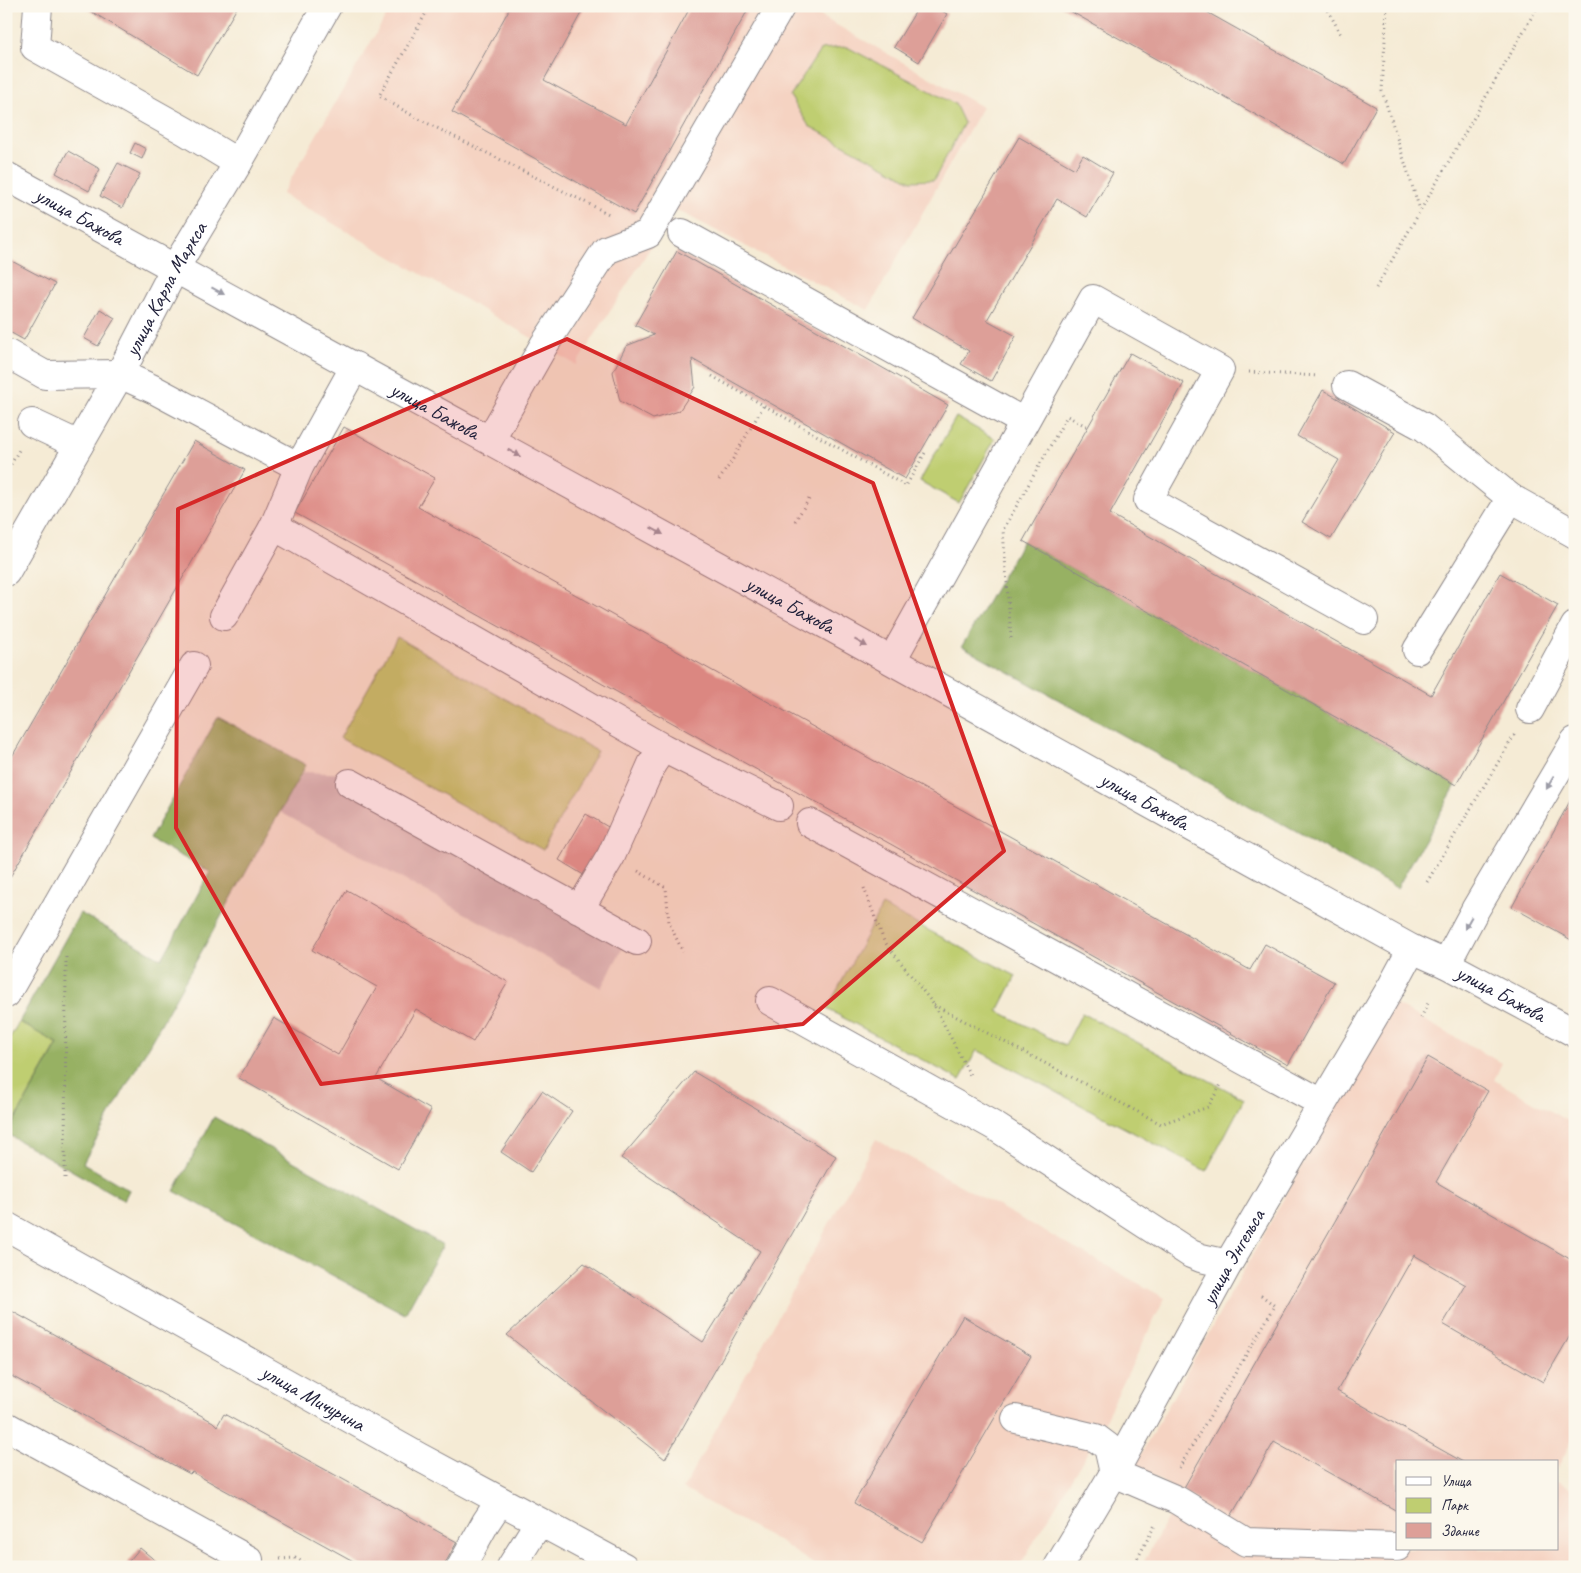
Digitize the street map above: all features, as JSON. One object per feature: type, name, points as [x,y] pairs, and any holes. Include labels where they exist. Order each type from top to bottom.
[{"type":"street","points":[[38,6],[35,48],[185,131],[238,163]]},
{"type":"street","name":"улица Карла Маркса","points":[[6,572],[120,374],[175,268],[238,163],[327,6]]},
{"type":"street","points":[[490,440],[544,345],[606,250],[648,234],[781,6]]},
{"type":"street","name":"улица Бажова","points":[[6,176],[892,660],[1412,949],[1446,964],[1575,1033]]},
{"type":"street","points":[[682,233],[1024,422]]},
{"type":"street","points":[[892,660],[1093,299],[1220,370],[1148,500],[1364,620]]},
{"type":"street","points":[[6,353],[45,374],[120,374],[153,389],[299,467]]},
{"type":"street","points":[[224,616],[274,526],[299,467],[355,366]]},
{"type":"street","points":[[1347,385],[1424,427],[1511,498],[1575,534]]},
{"type":"street","points":[[32,423],[79,445]]},
{"type":"street","points":[[1418,650],[1511,498]]},
{"type":"street","points":[[274,526],[663,748],[779,806]]},
{"type":"street","points":[[1530,709],[1575,626]]},
{"type":"street","points":[[6,994],[194,666]]},
{"type":"street","points":[[1446,964],[1475,910],[1573,747]]},
{"type":"street","points":[[580,910],[611,856],[652,764],[663,748]]},
{"type":"street","points":[[350,782],[637,941]]},
{"type":"street","points":[[810,823],[1322,1104]]},
{"type":"street","name":"улица Энгельса","points":[[1058,1567],[1114,1473],[1228,1264],[1412,949]]},
{"type":"street","points":[[770,1001],[996,1127],[1191,1254],[1228,1264]]},
{"type":"street","name":"улица Мичурина","points":[[6,1226],[419,1457],[624,1567]]},
{"type":"street","points":[[1016,1419],[1096,1438],[1108,1447],[1114,1473],[1177,1500],[1246,1542],[1396,1547]]},
{"type":"street","points":[[6,1426],[246,1563]]},
{"type":"street","points":[[461,1567],[500,1501]]},
{"type":"street","points":[[511,1567],[539,1522]]},
{"type":"path","points":[[430,6],[379,96],[415,117],[648,234]]},
{"type":"path","points":[[1326,6],[1342,37]]},
{"type":"path","points":[[1387,6],[1382,91],[1420,211]]},
{"type":"path","points":[[1376,288],[1538,6]]},
{"type":"path","points":[[712,376],[906,486],[926,451]]},
{"type":"path","points":[[719,480],[764,405]]},
{"type":"path","points":[[1011,638],[1003,530],[1067,416],[1088,427]]},
{"type":"path","points":[[795,521],[811,496]]},
{"type":"path","points":[[1427,882],[1530,709]]},
{"type":"path","points":[[860,850],[863,886],[884,941],[934,1005],[974,1084]]},
{"type":"path","points":[[611,856],[666,888],[669,923],[683,952]]},
{"type":"path","points":[[65,1178],[66,945]]},
{"type":"path","points":[[1421,1018],[1429,1001]]},
{"type":"path","points":[[934,1005],[1161,1124],[1208,1107],[1236,1056]]},
{"type":"path","points":[[1133,1567],[1166,1504],[1164,1494],[1276,1306],[1261,1295]]},
{"type":"path","points":[[246,1563],[295,1558],[313,1567]]},
{"type":"highlighted area","points":[[567,339],[873,483],[1004,851],[803,1024],[321,1084],[176,828],[178,509]]},
{"type":"shaded area","points":[[392,6],[821,6],[817,14],[982,107],[868,310],[675,209],[576,365],[282,194]]},
{"type":"shaded area","points":[[303,772],[353,774],[633,929],[601,988],[280,812]]},
{"type":"shaded area","points":[[1393,1003],[1502,1063],[1494,1080],[1575,1125],[1575,1435],[1558,1467],[1558,1460],[1396,1460],[1396,1550],[1558,1550],[1558,1482],[1575,1490],[1575,1567],[1141,1567],[1177,1500],[1168,1485],[1135,1465]]},
{"type":"shaded area","points":[[876,1139],[1165,1298],[1096,1438],[1019,1567],[818,1567],[780,1542],[683,1489]]},
{"type":"green space","points":[[847,47],[955,104],[964,123],[934,180],[911,181],[809,126],[790,96],[821,49]]},
{"type":"green space","points":[[956,417],[995,439],[959,503],[920,481]]},
{"type":"green space","points":[[1023,541],[1456,785],[1397,888],[962,646]]},
{"type":"green space","points":[[397,637],[597,751],[543,850],[340,738]]},
{"type":"green space","points":[[218,717],[306,765],[83,1163],[129,1190],[124,1200],[7,1134],[58,1044],[19,1022],[80,913],[162,959],[210,872],[150,839]]},
{"type":"green space","points":[[882,906],[1016,976],[998,1011],[1065,1046],[1082,1013],[1244,1099],[1206,1171],[977,1050],[960,1080],[827,1009]]},
{"type":"green space","points":[[19,1022],[58,1043],[7,1134],[6,1044]]},
{"type":"green space","points":[[214,1117],[443,1245],[405,1314],[174,1191]]},
{"type":"building","points":[[82,6],[238,6],[197,75]]},
{"type":"building","points":[[511,6],[585,6],[544,80],[626,124],[691,6],[750,6],[634,214],[452,112]]},
{"type":"building","points":[[919,6],[934,6],[947,14],[919,62],[894,47]]},
{"type":"building","points":[[1061,6],[1196,6],[1376,107],[1344,164]]},
{"type":"building","points":[[1019,137],[1075,169],[1083,155],[1113,173],[1087,217],[1057,199],[987,320],[1016,336],[991,381],[961,364],[969,351],[912,318]]},
{"type":"building","points":[[135,143],[146,149],[142,159],[130,153]]},
{"type":"building","points":[[68,151],[100,169],[89,191],[56,173]]},
{"type":"building","points":[[118,163],[140,174],[122,208],[100,196]]},
{"type":"building","points":[[677,251],[948,405],[905,479],[692,359],[695,387],[679,411],[653,419],[620,401],[613,372],[626,346],[654,335],[635,325]]},
{"type":"building","points":[[6,258],[55,284],[24,340],[6,330]]},
{"type":"building","points":[[100,309],[115,318],[98,346],[84,338]]},
{"type":"building","points":[[1130,353],[1184,383],[1110,514],[1431,695],[1500,573],[1558,605],[1456,785],[1023,541]]},
{"type":"building","points":[[1323,390],[1395,432],[1331,539],[1302,522],[1339,460],[1297,436]]},
{"type":"building","points":[[6,395],[11,398],[6,407]]},
{"type":"building","points":[[344,427],[435,478],[418,507],[1250,970],[1265,944],[1334,982],[1288,1065],[295,513]]},
{"type":"building","points":[[194,441],[245,470],[6,884],[6,767]]},
{"type":"building","points":[[1575,792],[1575,942],[1512,907]]},
{"type":"building","points":[[586,814],[615,831],[587,877],[559,860]]},
{"type":"building","points":[[347,890],[508,982],[473,1042],[416,1009],[376,1078],[431,1110],[398,1169],[239,1078],[274,1018],[338,1055],[377,987],[312,950]]},
{"type":"building","points":[[1428,1057],[1488,1091],[1436,1182],[1575,1262],[1575,1327],[1543,1382],[1443,1324],[1466,1285],[1414,1255],[1337,1391],[1459,1460],[1396,1460],[1396,1510],[1274,1442],[1230,1518],[1182,1491]]},
{"type":"building","points":[[694,1072],[836,1156],[665,1459],[507,1335],[584,1263],[703,1342],[760,1251],[621,1158]]},
{"type":"building","points":[[542,1091],[572,1111],[531,1172],[501,1152]]},
{"type":"building","points":[[6,1308],[213,1422],[217,1426],[224,1414],[457,1542],[443,1567],[364,1567],[192,1472],[190,1474],[6,1373]]},
{"type":"building","points":[[963,1316],[1031,1356],[922,1542],[854,1503]]},
{"type":"building","points":[[140,1548],[163,1567],[124,1567]]}]
